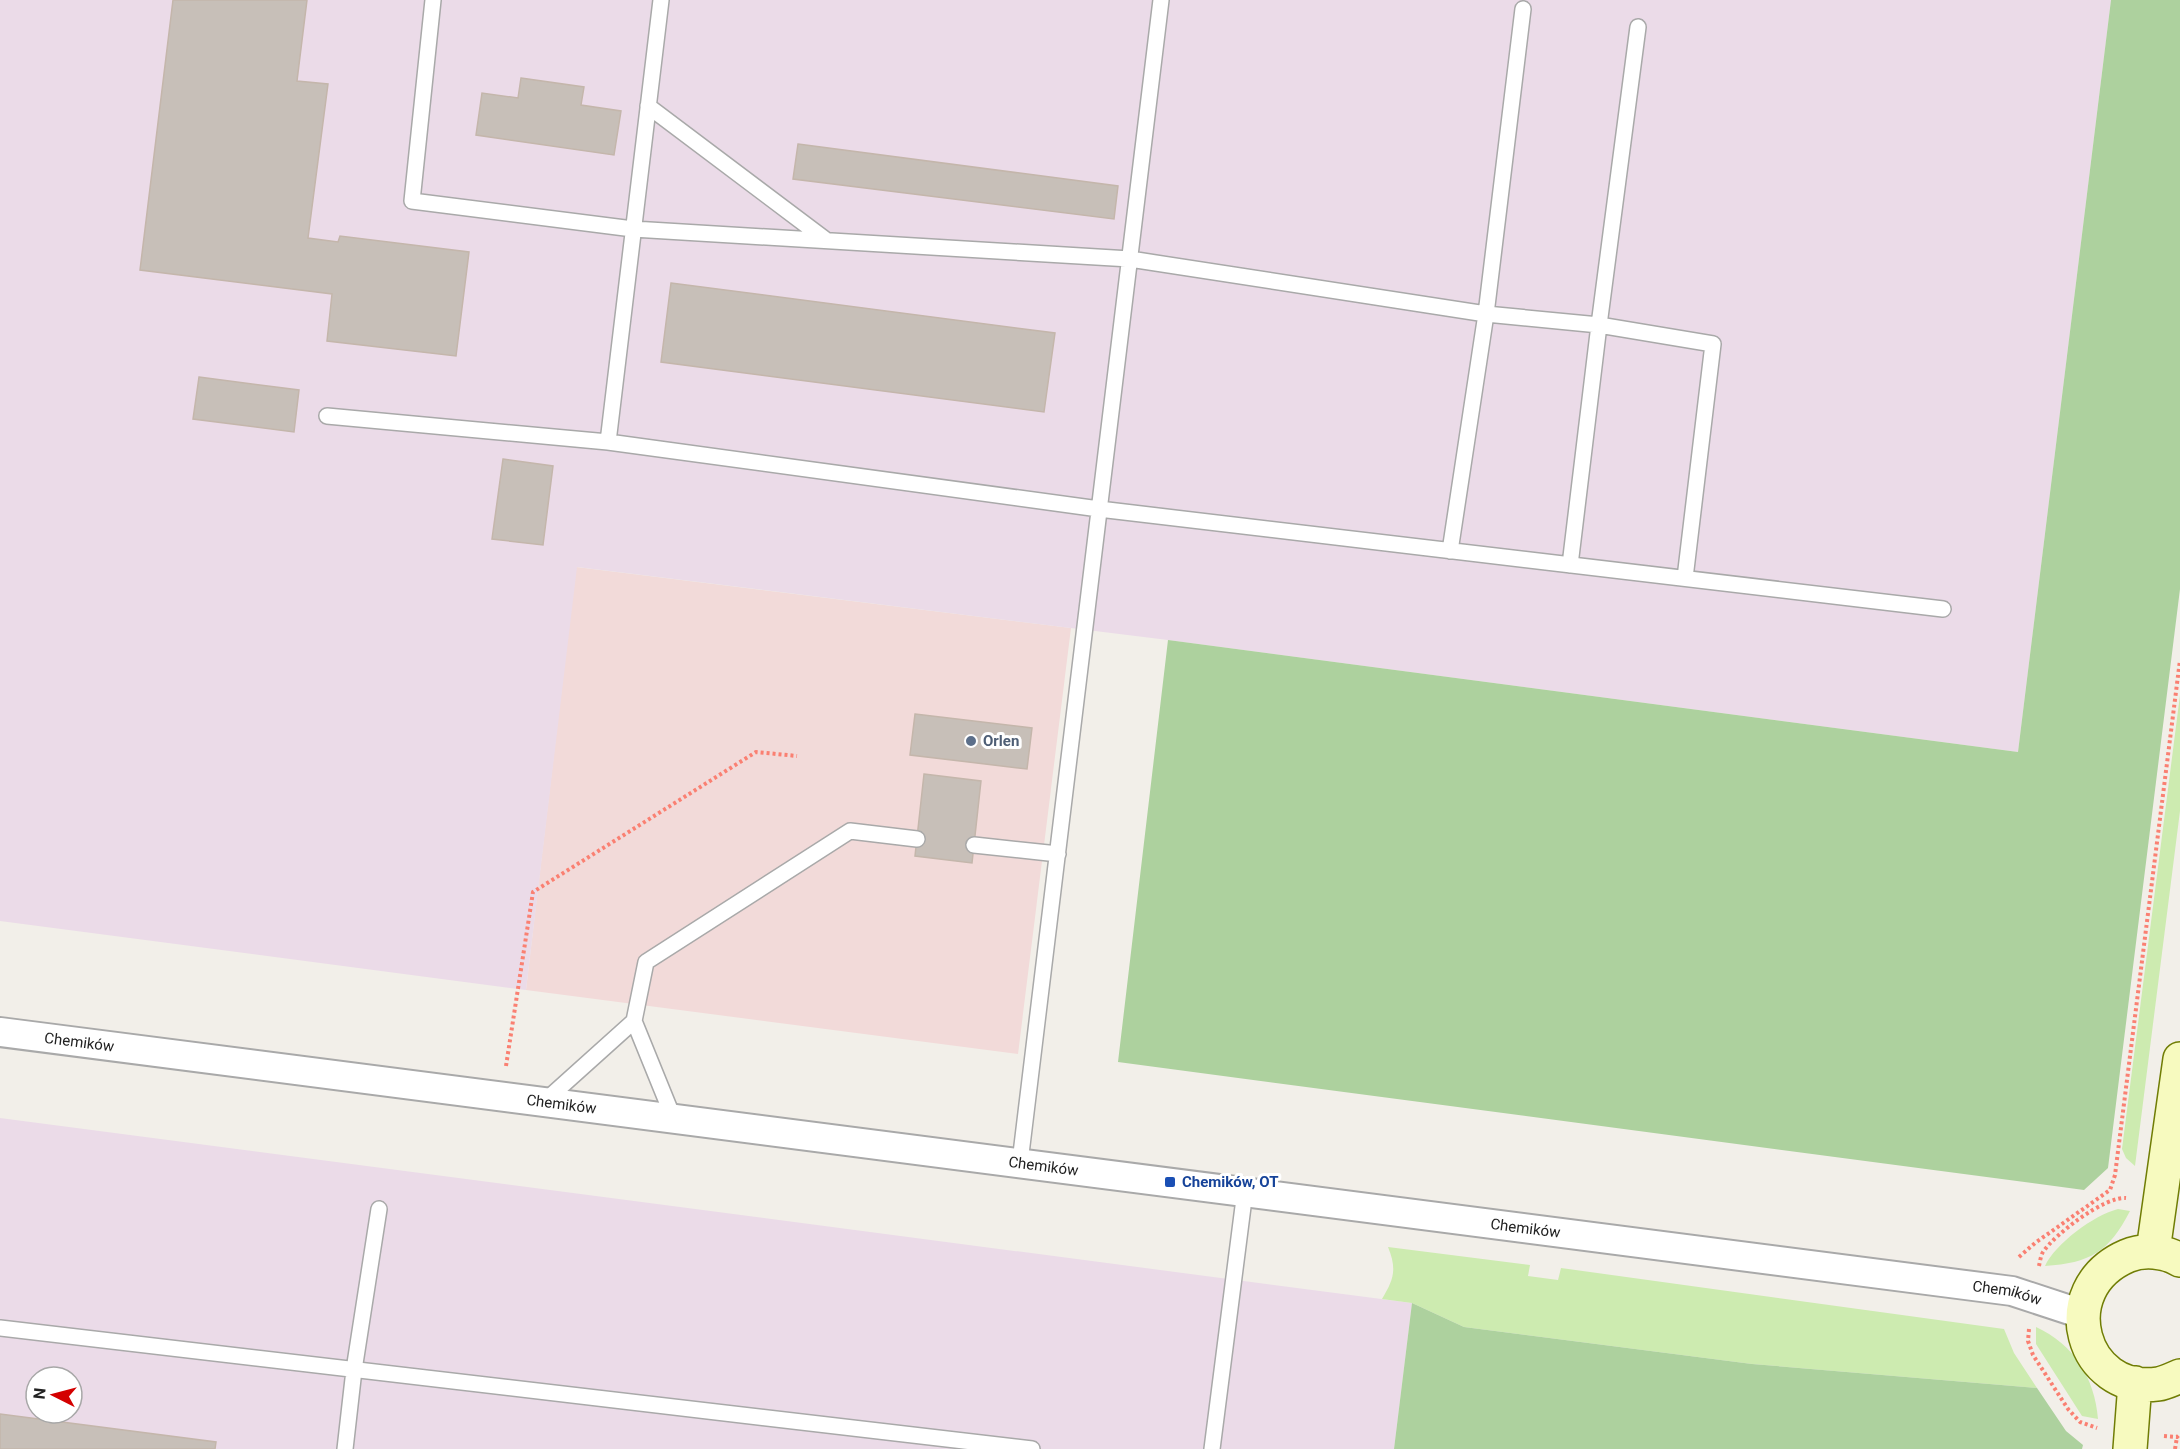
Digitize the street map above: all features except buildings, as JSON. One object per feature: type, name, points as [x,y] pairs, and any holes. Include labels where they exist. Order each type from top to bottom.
[{"type":"main road","points":[[2180,1059],[2166,1256],[2132,1253],[2113,1262],[2097,1275],[2086,1294],[2082,1314],[2085,1339],[2096,1359],[2114,1375],[2135,1383],[2158,1384],[2180,1376]]},
{"type":"main road","points":[[2130,1449],[2135,1383]]},
{"type":"street","name":"Chemików","points":[[0,1032],[2012,1291],[2032,1295],[2082,1314]]},
{"type":"lane","points":[[433,0],[412,201],[633,229],[1130,259],[1486,314],[1599,325],[1713,344],[1685,579]]},
{"type":"lane","points":[[608,442],[661,0]]},
{"type":"lane","points":[[1020,1162],[1161,0]]},
{"type":"lane","points":[[1450,550],[1486,314],[1523,9]]},
{"type":"lane","points":[[1570,565],[1638,27]]},
{"type":"lane","points":[[648,106],[826,240]]},
{"type":"lane","points":[[327,416],[608,442],[1099,509],[1943,609]]},
{"type":"lane","points":[[673,1117],[634,1021],[646,962],[850,831],[916,838]]},
{"type":"lane","points":[[974,845],[1058,854]]},
{"type":"lane","points":[[545,1101],[634,1021]]},
{"type":"lane","points":[[1212,1449],[1245,1191]]},
{"type":"lane","points":[[345,1449],[354,1370],[379,1209]]},
{"type":"lane","points":[[0,1328],[1032,1449]]},
{"type":"path","points":[[2019,1257],[2110,1190],[2115,1175],[2180,660]]},
{"type":"path","points":[[505,1073],[533,892],[756,752],[797,756]]},
{"type":"path","points":[[2175,1449],[2177,1437]]},
{"type":"shaded area","points":[[0,0],[2111,0],[2018,752],[1168,640],[577,567],[526,990],[0,921]]},
{"type":"shaded area","points":[[576,567],[1071,628],[1018,1054],[526,990]]},
{"type":"shaded area","points":[[0,1118],[1412,1303],[1394,1449],[0,1449]]},
{"type":"green space","points":[[2111,0],[2180,0],[2180,589],[2108,1168],[2084,1190],[1118,1062],[1168,640],[2018,752]]},
{"type":"green space","points":[[2180,695],[2180,811],[2135,1166],[2126,1158],[2122,1149]]},
{"type":"green space","points":[[2118,1209],[2130,1211],[2106,1246],[2074,1262],[2045,1266],[2057,1249],[2076,1232],[2098,1217]]},
{"type":"green space","points":[[1388,1247],[1530,1265],[1528,1276],[1558,1280],[1561,1268],[2004,1329],[2014,1353],[2037,1388],[1752,1364],[1464,1327],[1412,1303],[1382,1299],[1393,1274],[1393,1262]]},
{"type":"green space","points":[[1412,1303],[1464,1327],[1752,1364],[2037,1388],[2066,1431],[2083,1445],[2082,1449],[1394,1449]]},
{"type":"green space","points":[[2036,1327],[2061,1343],[2080,1364],[2092,1390],[2098,1419],[2082,1416],[2036,1344]]},
{"type":"place","name":"Orlen","points":[[971,741]]},
{"type":"place","name":"Chemików, OT","points":[[1170,1182]]}]
